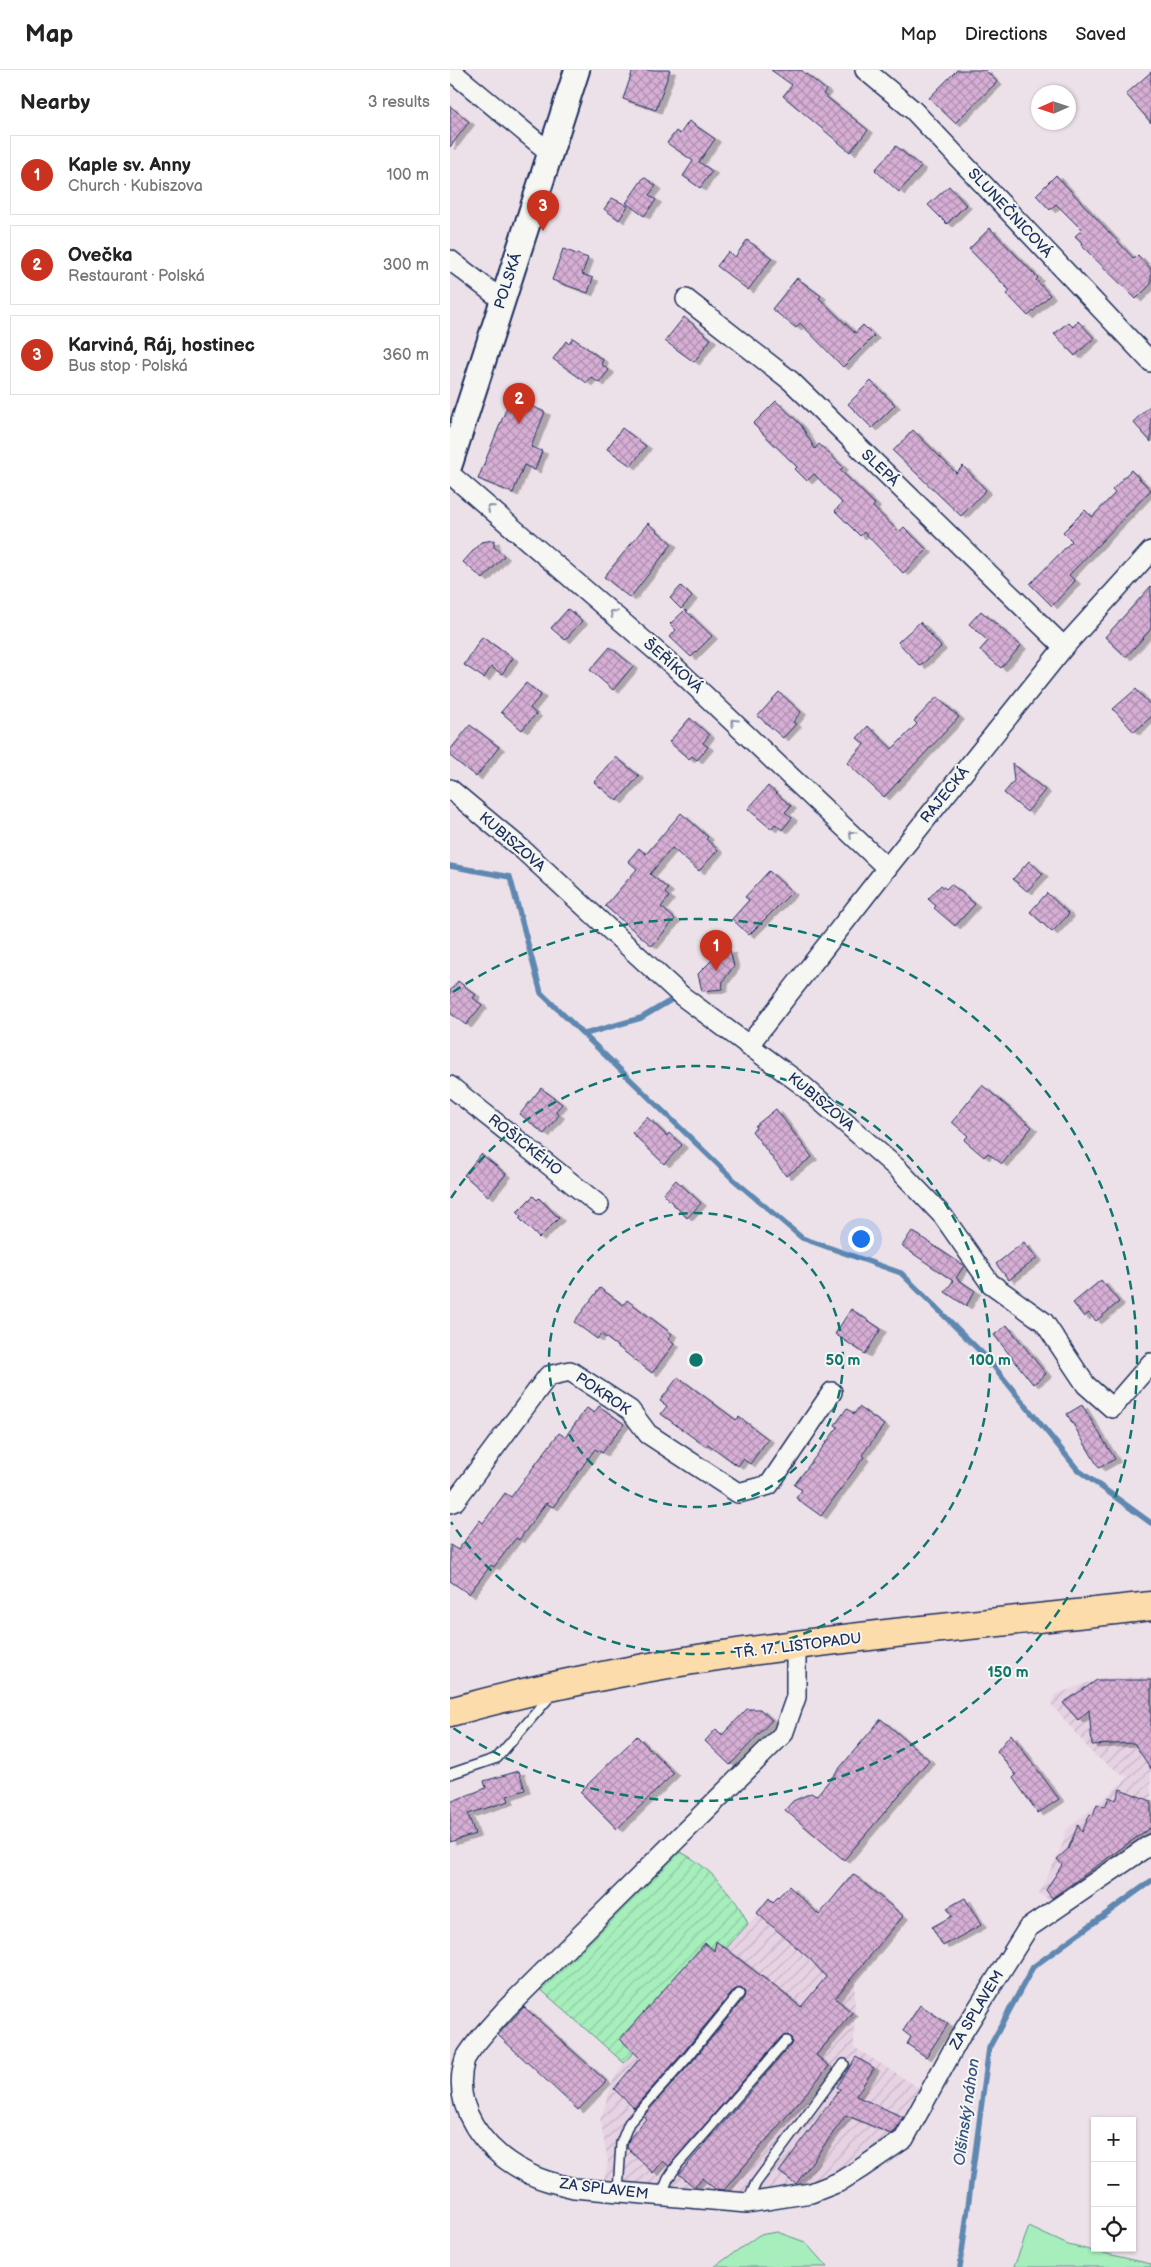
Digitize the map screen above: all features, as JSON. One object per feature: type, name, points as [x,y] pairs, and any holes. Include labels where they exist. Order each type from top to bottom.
[{"type":"main road","name":"TŘ. 17. LISTOPADU","points":[[450,1712],[560,1684],[696,1659],[1151,1606]]},
{"type":"street","points":[[450,70],[549,152]]},
{"type":"street","name":"POLSKÁ","points":[[450,463],[577,70]]},
{"type":"street","name":"SLUNEČNICOVÁ","points":[[865,70],[913,110],[1151,362]]},
{"type":"street","points":[[450,260],[502,300]]},
{"type":"street","name":"SLEPÁ","points":[[686,298],[790,381],[1064,647]]},
{"type":"street","name":"ŠEŘÍKOVÁ","points":[[450,463],[676,668],[887,868]]},
{"type":"street","name":"RAJECKÁ","points":[[748,1046],[887,868],[1064,647],[1151,551]]},
{"type":"street","name":"KUBISZOVA","points":[[450,789],[523,850],[682,996],[802,1084],[898,1169],[943,1216],[990,1283],[1044,1322],[1086,1385],[1112,1408],[1151,1363]]},
{"type":"street","name":"ROŠICKÉHO","points":[[450,1086],[599,1205]]},
{"type":"street","name":"POKROK","points":[[450,1503],[455,1501],[548,1376],[570,1371],[630,1410],[648,1434],[738,1493],[769,1485],[832,1392]]},
{"type":"street","name":"ZA SPLAVEM","points":[[796,1646],[796,1697],[783,1734],[506,2009],[458,2061],[458,2086],[455,2102],[466,2122],[496,2152],[524,2172],[551,2183],[574,2188],[747,2203],[811,2192],[839,2182],[904,2139],[961,2035],[1028,1928],[1151,1844]]},
{"type":"lane","points":[[450,1774],[497,1758],[560,1684]]},
{"type":"lane","points":[[618,2192],[621,2142],[629,2123],[687,2058],[739,1994]]},
{"type":"lane","points":[[661,2196],[668,2179],[678,2164],[786,2041]]},
{"type":"lane","points":[[747,2203],[756,2182],[844,2064]]},
{"type":"shaded area","points":[[1151,1677],[1151,1838],[1058,1905],[1039,1894],[1063,1843],[1065,1831],[1128,1778],[1094,1755],[1051,1704],[1055,1695],[1100,1678]]},
{"type":"shaded area","points":[[854,1873],[905,1917],[855,1980],[854,2047],[924,2091],[899,2140],[836,2177],[747,2199],[603,2183],[608,2162],[600,2120],[613,2081],[624,2063],[771,1899],[809,1929]]},
{"type":"green space","points":[[678,1851],[699,1863],[719,1881],[736,1903],[748,1924],[624,2063],[539,1988]]},
{"type":"green space","points":[[1029,2227],[1068,2245],[1091,2250],[1091,2252],[1151,2264],[1151,2267],[1014,2267]]},
{"type":"green space","points":[[777,2232],[805,2242],[827,2267],[714,2267],[759,2235]]},
{"type":"building","points":[[633,70],[670,70],[656,110],[623,99]]},
{"type":"building","points":[[771,70],[801,70],[826,90],[823,94],[868,130],[850,152],[783,96],[792,85]]},
{"type":"building","points":[[957,70],[985,70],[997,82],[955,123],[929,98]]},
{"type":"building","points":[[1151,72],[1151,123],[1126,94]]},
{"type":"building","points":[[450,106],[469,122],[450,147]]},
{"type":"building","points":[[689,121],[715,139],[699,162],[712,171],[700,188],[683,176],[693,161],[667,143],[676,131],[680,134]]},
{"type":"building","points":[[896,146],[921,167],[899,192],[875,170]]},
{"type":"building","points":[[1056,175],[1134,259],[1138,255],[1151,269],[1151,284],[1136,299],[1081,245],[1082,243],[1075,236],[1082,230],[1056,204],[1050,210],[1036,195]]},
{"type":"building","points":[[644,177],[656,186],[649,195],[656,200],[644,216],[626,203]]},
{"type":"building","points":[[949,186],[966,205],[947,224],[928,205]]},
{"type":"building","points":[[612,198],[628,206],[619,220],[604,209]]},
{"type":"building","points":[[990,228],[1038,278],[1036,280],[1050,295],[1028,316],[1007,294],[1010,291],[969,249]]},
{"type":"building","points":[[747,240],[772,258],[748,290],[717,266],[728,252],[735,257]]},
{"type":"building","points":[[563,249],[588,258],[582,274],[593,278],[588,293],[552,280]]},
{"type":"building","points":[[797,278],[821,296],[819,298],[855,333],[863,325],[874,336],[843,367],[800,323],[796,328],[772,309]]},
{"type":"building","points":[[684,317],[711,339],[694,362],[665,341]]},
{"type":"building","points":[[1078,321],[1094,338],[1075,356],[1054,334],[1068,322],[1073,327]]},
{"type":"building","points":[[573,338],[603,360],[601,364],[609,370],[599,383],[591,377],[587,383],[553,359],[566,341],[569,344]]},
{"type":"building","points":[[871,381],[895,405],[872,428],[848,404]]},
{"type":"building","points":[[511,397],[545,412],[531,447],[542,451],[535,470],[524,465],[513,493],[478,479]]},
{"type":"building","points":[[776,401],[801,425],[815,449],[819,444],[843,467],[840,470],[875,504],[873,507],[899,532],[904,527],[927,550],[903,573],[864,532],[860,536],[835,511],[842,503],[814,474],[807,481],[795,469],[797,467],[753,424]]},
{"type":"building","points":[[1151,405],[1151,442],[1133,422]]},
{"type":"building","points":[[622,428],[646,446],[631,466],[607,449]]},
{"type":"building","points":[[913,430],[956,473],[963,466],[986,490],[961,516],[893,451]]},
{"type":"building","points":[[1131,470],[1151,490],[1069,575],[1075,581],[1052,606],[1030,584],[1072,541],[1063,532],[1085,510],[1092,517],[1115,493],[1112,490]]},
{"type":"building","points":[[648,523],[672,544],[630,598],[604,577]]},
{"type":"building","points":[[494,540],[494,547],[504,556],[483,579],[463,562],[481,542]]},
{"type":"building","points":[[681,586],[692,597],[681,609],[670,598]]},
{"type":"building","points":[[1151,586],[1151,629],[1126,657],[1105,637]]},
{"type":"building","points":[[568,609],[582,621],[565,640],[551,628]]},
{"type":"building","points":[[685,610],[712,636],[691,657],[670,637],[676,630],[670,624]]},
{"type":"building","points":[[981,611],[1021,646],[1001,668],[980,650],[988,641],[969,624]]},
{"type":"building","points":[[920,622],[941,647],[920,666],[898,642]]},
{"type":"building","points":[[482,637],[513,658],[502,674],[491,667],[484,678],[464,665]]},
{"type":"building","points":[[610,647],[633,666],[613,690],[590,670]]},
{"type":"building","points":[[526,683],[541,695],[530,708],[536,714],[522,730],[501,712]]},
{"type":"building","points":[[1136,689],[1151,706],[1151,717],[1134,732],[1113,709]]},
{"type":"building","points":[[779,692],[801,712],[793,722],[796,724],[783,738],[758,716]]},
{"type":"building","points":[[937,697],[959,717],[884,797],[847,763],[864,744],[857,738],[868,726],[892,749],[917,724],[914,721]]},
{"type":"building","points":[[690,718],[709,735],[703,743],[708,747],[697,760],[692,756],[689,759],[669,742]]},
{"type":"building","points":[[470,725],[499,747],[476,777],[450,756],[450,750]]},
{"type":"building","points":[[616,757],[639,776],[617,801],[594,782]]},
{"type":"building","points":[[1012,763],[1045,790],[1027,812],[1004,793],[1014,781]]},
{"type":"building","points":[[768,786],[791,806],[785,812],[792,818],[782,830],[775,824],[771,829],[748,809]]},
{"type":"building","points":[[681,813],[708,837],[706,839],[718,850],[699,871],[672,848],[650,874],[668,889],[665,893],[669,897],[661,907],[675,919],[652,946],[605,906],[637,869],[628,861],[639,848],[646,854]]},
{"type":"building","points":[[1029,861],[1043,874],[1027,891],[1013,879]]},
{"type":"building","points":[[769,871],[792,892],[749,935],[732,919],[749,900],[745,897]]},
{"type":"building","points":[[951,884],[975,904],[955,926],[934,908],[936,906],[928,899],[941,885],[946,889]]},
{"type":"building","points":[[1047,893],[1069,914],[1052,932],[1030,912]]},
{"type":"building","points":[[730,950],[734,966],[723,981],[722,989],[702,991],[698,974],[719,953]]},
{"type":"building","points":[[458,981],[476,995],[473,998],[482,1005],[466,1025],[450,1013],[450,991]]},
{"type":"building","points":[[982,1085],[1032,1127],[1002,1164],[988,1153],[984,1157],[964,1140],[968,1136],[952,1122]]},
{"type":"building","points":[[541,1088],[562,1104],[555,1112],[559,1115],[544,1134],[520,1114]]},
{"type":"building","points":[[776,1109],[812,1157],[786,1176],[752,1131],[756,1128],[755,1126]]},
{"type":"building","points":[[647,1117],[667,1136],[669,1133],[682,1145],[664,1164],[632,1133]]},
{"type":"building","points":[[481,1154],[506,1174],[488,1196],[464,1175]]},
{"type":"building","points":[[676,1180],[701,1203],[687,1218],[663,1194]]},
{"type":"building","points":[[533,1196],[537,1200],[539,1198],[559,1218],[539,1238],[519,1218],[521,1216],[517,1212]]},
{"type":"building","points":[[912,1231],[964,1266],[956,1278],[975,1291],[966,1306],[945,1292],[953,1281],[902,1246]]},
{"type":"building","points":[[1024,1242],[1037,1258],[1009,1280],[996,1264]]},
{"type":"building","points":[[1101,1280],[1119,1302],[1096,1321],[1089,1313],[1084,1317],[1073,1303]]},
{"type":"building","points":[[600,1288],[623,1305],[627,1300],[672,1334],[668,1339],[674,1344],[652,1373],[601,1334],[597,1339],[574,1322]]},
{"type":"building","points":[[851,1309],[881,1329],[865,1354],[835,1334]]},
{"type":"building","points":[[1007,1325],[1046,1374],[1033,1384],[994,1335]]},
{"type":"building","points":[[678,1377],[736,1420],[739,1417],[768,1439],[750,1464],[743,1459],[738,1466],[708,1444],[706,1447],[661,1414],[667,1406],[660,1401]]},
{"type":"building","points":[[1082,1405],[1115,1459],[1099,1468],[1067,1414]]},
{"type":"building","points":[[599,1406],[624,1424],[602,1453],[595,1449],[553,1507],[546,1503],[519,1540],[516,1538],[494,1567],[491,1565],[469,1594],[450,1581],[450,1545],[458,1550],[480,1520],[483,1523],[505,1493],[511,1497],[559,1433],[565,1437],[587,1408],[594,1413]]},
{"type":"building","points":[[859,1407],[884,1425],[862,1455],[864,1457],[821,1516],[796,1498],[802,1490],[794,1485],[838,1427],[835,1425],[847,1408],[854,1414]]},
{"type":"building","points":[[1097,1680],[1151,1680],[1151,1769],[1134,1743],[1092,1745],[1089,1710],[1078,1720],[1063,1703]]},
{"type":"building","points":[[747,1709],[760,1709],[772,1720],[730,1765],[705,1741],[716,1729],[722,1735]]},
{"type":"building","points":[[881,1719],[929,1760],[844,1860],[785,1810],[793,1801],[811,1793],[816,1796]]},
{"type":"building","points":[[1011,1734],[1059,1799],[1038,1813],[1013,1778],[1016,1775],[997,1751]]},
{"type":"building","points":[[637,1736],[674,1773],[617,1829],[580,1792]]},
{"type":"building","points":[[519,1771],[525,1790],[507,1796],[509,1801],[468,1814],[475,1834],[450,1842],[450,1802],[486,1788],[484,1781]]},
{"type":"building","points":[[1120,1789],[1151,1801],[1151,1827],[1052,1898],[1046,1890],[1062,1865],[1057,1859],[1068,1849],[1078,1825],[1082,1832],[1090,1814],[1093,1815],[1097,1804],[1105,1807],[1109,1797],[1116,1800]]},
{"type":"building","points":[[853,1874],[903,1916],[835,1998],[852,2013],[816,2055],[829,2066],[724,2190],[715,2189],[702,2178],[694,2187],[679,2174],[791,2045],[792,2039],[788,2035],[781,2037],[669,2166],[663,2161],[653,2173],[627,2148],[629,2139],[646,2119],[643,2116],[692,2062],[744,1998],[745,1992],[740,1988],[734,1990],[682,2054],[634,2108],[614,2089],[640,2058],[620,2039],[705,1943],[714,1951],[716,1941],[801,2007],[826,1977],[811,1960],[757,1913],[769,1898],[773,1902],[789,1886],[819,1915]]},
{"type":"building","points":[[965,1898],[981,1925],[943,1946],[932,1927],[952,1916],[947,1908]]},
{"type":"building","points":[[920,2005],[948,2024],[926,2057],[907,2044],[911,2037],[903,2031]]},
{"type":"building","points":[[524,2007],[606,2081],[578,2110],[498,2035]]},
{"type":"building","points":[[856,2057],[874,2068],[856,2096],[903,2117],[895,2131],[891,2134],[846,2115],[796,2184],[779,2172],[840,2089],[837,2087]]},
{"type":"waterway","points":[[450,866],[510,877],[541,993],[733,1179],[802,1238],[901,1273],[987,1358],[1078,1470],[1151,1523]]},
{"type":"waterway","points":[[585,1034],[641,1018],[678,996]]},
{"type":"waterway","name":"Olšinský náhon","points":[[960,2267],[989,2048],[1033,1967],[1151,1881]]},
{"type":"place","name":"Karviná, Ráj, hostinec","points":[[543,231]]},
{"type":"place","name":"Ovečka","points":[[519,424]]},
{"type":"place","name":"Kaple sv. Anny","points":[[716,971]]}]
